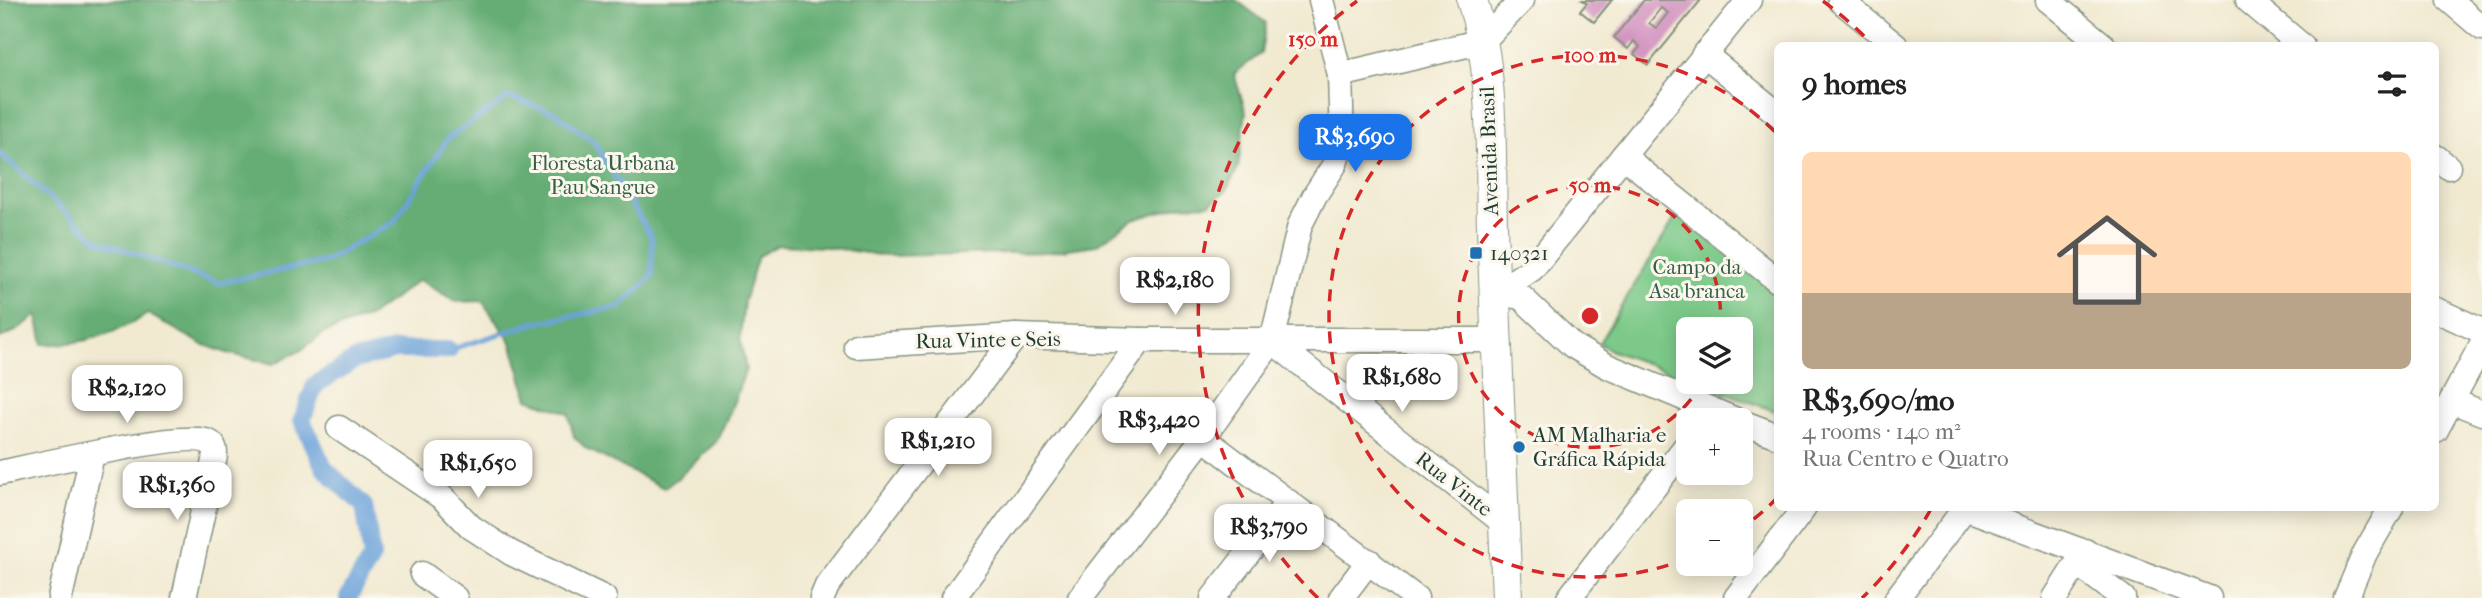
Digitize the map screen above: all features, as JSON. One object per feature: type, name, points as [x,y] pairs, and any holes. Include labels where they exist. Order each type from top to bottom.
[{"type":"main road","name":"Avenida Brasil","points":[[1472,0],[1483,41],[1491,134],[1507,598]]},
{"type":"street","points":[[1080,598],[1203,438],[1272,341],[1300,225],[1335,164],[1342,140],[1340,75],[1321,0]]},
{"type":"street","points":[[1340,75],[1483,41],[1522,0]]},
{"type":"street","points":[[1840,0],[1891,42]]},
{"type":"street","points":[[2048,0],[2099,42]]},
{"type":"street","points":[[2248,0],[2297,42]]},
{"type":"street","points":[[2449,0],[2482,27]]},
{"type":"street","points":[[1495,289],[1509,284],[1532,269],[1704,54],[1737,4]]},
{"type":"street","points":[[1704,54],[1774,111]]},
{"type":"street","points":[[1623,156],[1774,278]]},
{"type":"street","points":[[1495,289],[1521,297],[1573,346],[1607,366],[1693,408]]},
{"type":"street","points":[[2439,311],[2482,331]]},
{"type":"street","points":[[822,598],[827,586],[1016,336]]},
{"type":"street","name":"Rua Vinte e Seis","points":[[856,346],[1016,336],[1141,340],[1498,340]]},
{"type":"street","points":[[953,598],[1141,340]]},
{"type":"street","name":"Rua Vinte","points":[[1272,341],[1504,523]]},
{"type":"street","points":[[2439,425],[2482,344]]},
{"type":"street","points":[[2452,401],[2482,414]]},
{"type":"street","points":[[1753,427],[1774,434]]},
{"type":"street","points":[[339,428],[443,498],[471,527],[510,553],[604,598]]},
{"type":"street","points":[[1203,438],[1416,598]]},
{"type":"street","points":[[0,473],[177,439],[208,441],[215,449],[215,456],[184,598]]},
{"type":"street","points":[[60,598],[92,455]]},
{"type":"street","points":[[1569,598],[1676,459]]},
{"type":"street","points":[[1213,598],[1288,502]]},
{"type":"street","points":[[1736,598],[1802,511]]},
{"type":"street","points":[[1897,598],[1963,511]]},
{"type":"street","points":[[1972,511],[2082,557],[2209,598]]},
{"type":"street","points":[[2346,598],[2365,553],[2389,511]]},
{"type":"street","points":[[2055,598],[2082,557]]},
{"type":"street","points":[[2082,557],[2123,598]]},
{"type":"street","points":[[1341,598],[1369,561]]},
{"type":"street","points":[[422,574],[455,598]]},
{"type":"green space","name":"Floresta Urbana Pau Sangue","points":[[0,0],[1236,0],[1266,23],[1261,53],[1234,74],[1246,112],[1238,168],[1226,191],[1209,204],[1178,206],[1133,220],[1096,245],[1048,252],[885,256],[827,247],[778,245],[758,256],[744,302],[740,338],[746,369],[730,412],[716,442],[664,488],[587,449],[574,437],[568,413],[528,399],[511,342],[482,301],[457,302],[419,280],[370,316],[324,333],[300,351],[273,364],[202,344],[148,314],[98,337],[57,344],[43,344],[37,315],[16,331],[0,338]]},
{"type":"green space","name":"Campo da Asa branca","points":[[1685,202],[1774,280],[1774,411],[1728,394],[1753,394],[1753,317],[1676,317],[1676,374],[1612,351],[1599,343]]},
{"type":"building","points":[[1582,0],[1612,0],[1594,22],[1580,11],[1587,3]]},
{"type":"building","points":[[1644,0],[1701,0],[1648,65],[1634,54],[1640,47],[1634,41],[1628,49],[1614,37]],"holes":[[[1661,8],[1668,13],[1656,28],[1649,23]]]},
{"type":"waterway","points":[[0,153],[97,240],[219,283],[326,261],[394,222],[448,138],[509,97],[556,113],[594,142],[652,238],[652,276],[620,307],[534,323],[449,350]]},
{"type":"waterway","points":[[348,598],[372,557],[364,506],[324,468],[302,420],[315,385],[355,360],[395,350],[449,350]]},
{"type":"place","name":"140321","points":[[1476,253]]},
{"type":"place","name":"AM Malharia e Gráfica Rápida","points":[[1519,447]]}]
